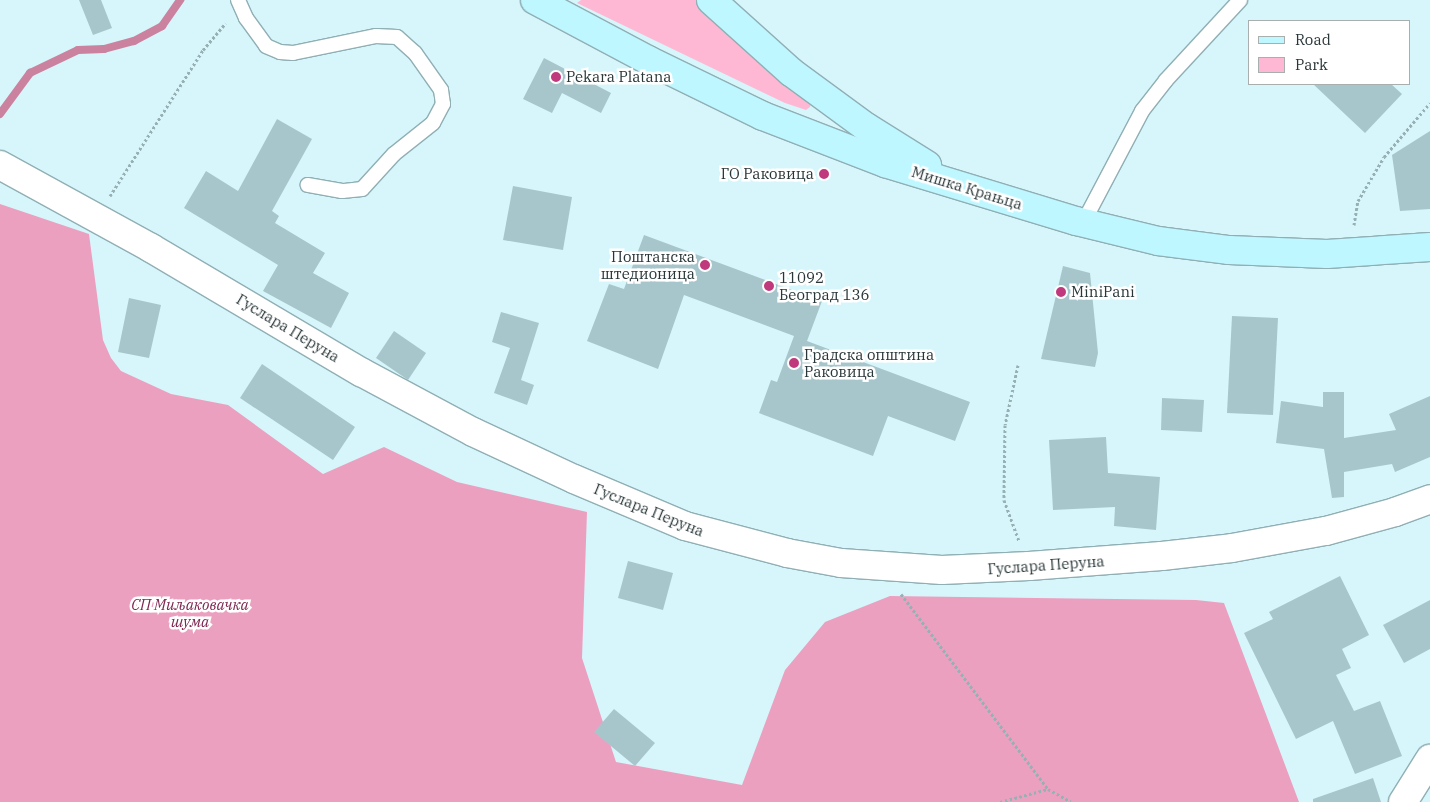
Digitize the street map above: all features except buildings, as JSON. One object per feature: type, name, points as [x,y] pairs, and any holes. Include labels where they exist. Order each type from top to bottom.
[{"type":"main road","name":"Мишка Крањца","points":[[536,0],[648,60],[763,116],[885,163],[1083,223],[1191,246],[1277,253],[1357,253],[1430,247]]},
{"type":"main road","points":[[711,0],[791,72],[830,102],[866,128],[968,188]]},
{"type":"street","name":"Гуслара Перуна","points":[[0,165],[96,217],[260,311],[361,372],[473,432],[574,479],[704,532],[841,563],[942,570],[1030,566],[1162,556],[1232,548],[1344,527],[1395,512],[1430,499]]},
{"type":"street","points":[[1403,802],[1430,759]]},
{"type":"lane","points":[[1083,223],[1142,111],[1166,80],[1240,0]]},
{"type":"lane","points":[[240,4],[246,18],[266,46],[280,52],[293,53],[376,36],[397,37],[415,54],[441,90],[444,104],[433,123],[394,154],[362,189],[342,191],[308,185]]},
{"type":"path","points":[[96,217],[203,50],[240,4]]},
{"type":"path","points":[[1357,253],[1354,220],[1358,201],[1384,157],[1430,103]]},
{"type":"path","points":[[1018,365],[1005,425],[1004,500],[1030,566]]},
{"type":"path","points":[[880,567],[1048,789],[1071,802]]},
{"type":"path","points":[[1000,802],[1048,789]]},
{"type":"green space","points":[[581,0],[698,0],[811,103],[810,107],[806,110],[785,103],[577,3]]},
{"type":"green space","name":"СП Миљаковачка шума","points":[[0,204],[89,234],[103,340],[111,358],[121,371],[171,394],[228,405],[323,474],[384,447],[457,482],[587,512],[582,658],[616,762],[742,785],[785,670],[825,622],[890,596],[1196,600],[1224,603],[1299,802],[0,802]]},
{"type":"waterway","points":[[0,114],[30,73],[78,50],[104,49],[134,41],[162,26],[180,0]]},
{"type":"place","name":"Pekara Platana","points":[[556,77]]},
{"type":"place","name":"ГО Раковица","points":[[824,174]]},
{"type":"place","name":"Поштанска штедионица","points":[[705,265]]},
{"type":"place","name":"11092 Београд 136","points":[[769,286]]},
{"type":"place","name":"MiniPani","points":[[1061,292]]},
{"type":"place","name":"Градска општина Раковица","points":[[794,363]]}]
